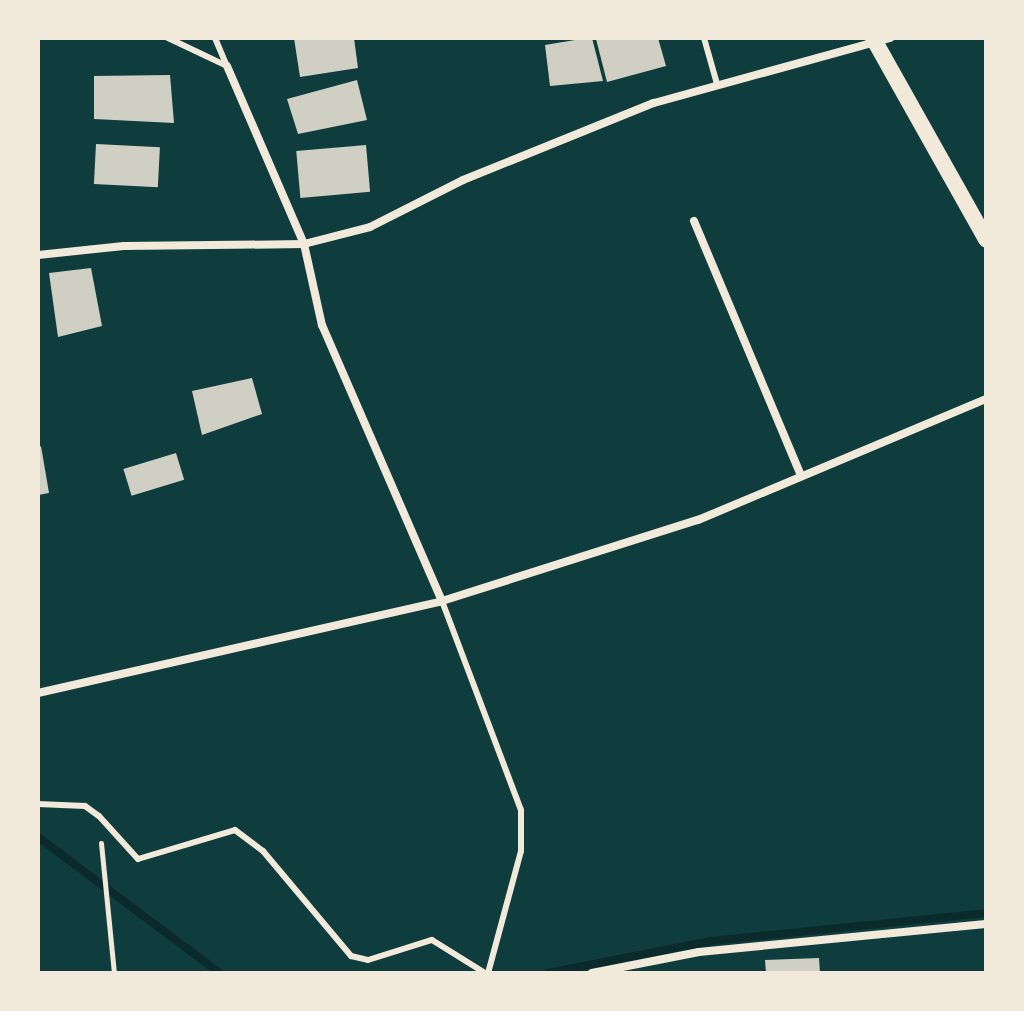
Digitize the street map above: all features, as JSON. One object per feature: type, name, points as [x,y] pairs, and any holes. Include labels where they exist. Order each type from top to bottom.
[{"type":"main road","points":[[879,39],[986,239]]},
{"type":"street","points":[[38,255],[124,246],[304,244],[370,227],[463,180],[654,103],[879,39]]},
{"type":"street","points":[[227,66],[304,244],[322,325],[442,601]]},
{"type":"street","points":[[694,221],[801,476]]},
{"type":"street","points":[[38,693],[442,601],[698,520],[986,399]]},
{"type":"street","points":[[594,973],[699,952],[986,924]]},
{"type":"lane","points":[[168,38],[227,66]]},
{"type":"lane","points":[[215,38],[227,66]]},
{"type":"lane","points":[[704,38],[717,84]]},
{"type":"lane","points":[[38,804],[85,806],[99,816],[138,859],[235,830],[263,851],[351,956],[368,960],[432,940],[487,973],[521,851],[521,810],[442,601]]},
{"type":"path","points":[[99,816],[114,973]]},
{"type":"building","points":[[294,38],[354,38],[358,68],[300,77]]},
{"type":"building","points":[[592,38],[603,81],[550,86],[545,45]]},
{"type":"building","points":[[658,38],[666,66],[607,82],[596,39]]},
{"type":"building","points":[[170,75],[174,123],[94,119],[94,76]]},
{"type":"building","points":[[357,80],[367,120],[298,134],[287,99]]},
{"type":"building","points":[[96,144],[160,147],[158,187],[94,184]]},
{"type":"building","points":[[366,145],[370,192],[300,198],[296,151]]},
{"type":"building","points":[[91,268],[102,326],[58,337],[49,273]]},
{"type":"building","points":[[252,378],[262,414],[202,435],[192,391]]},
{"type":"building","points":[[41,446],[49,493],[38,495],[38,448]]},
{"type":"building","points":[[176,453],[184,480],[132,496],[123,469]]},
{"type":"building","points":[[819,958],[820,973],[766,973],[765,960]]},
{"type":"waterway","points":[[38,837],[220,973]]},
{"type":"waterway","points":[[548,973],[711,941],[986,913]]}]
